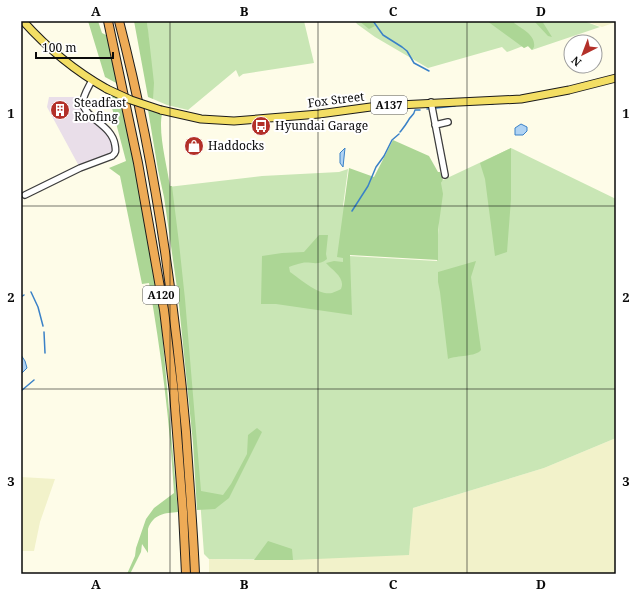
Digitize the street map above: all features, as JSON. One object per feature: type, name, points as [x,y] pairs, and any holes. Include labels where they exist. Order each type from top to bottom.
[{"type":"highway","name":"A120","points":[[108,21],[138,163],[164,310],[174,393],[186,574]]},
{"type":"highway","name":"A120","points":[[119,21],[146,138],[163,233],[182,390],[195,574]]},
{"type":"main road","name":"A137","points":[[22,21],[55,54],[92,80]]},
{"type":"main road","name":"Fox Street","points":[[92,80],[131,100],[161,110],[201,119],[234,122],[319,114],[373,106],[432,107],[532,98],[616,78]]},
{"type":"street","points":[[25,195],[80,168],[115,154],[115,145],[110,132],[85,110],[83,104],[84,97],[92,80]]},
{"type":"street","points":[[432,107],[445,175]]},
{"type":"street","points":[[435,125],[448,122]]},
{"type":"shaded area","points":[[49,97],[84,97],[85,110],[111,132],[115,154],[80,168],[47,107]]},
{"type":"green space","points":[[88,21],[98,21],[102,33],[106,35],[120,85],[105,77]]},
{"type":"green space","points":[[134,21],[147,21],[154,83],[153,99],[148,97]]},
{"type":"green space","points":[[147,21],[304,21],[314,63],[243,74],[239,77],[236,70],[188,110],[167,105],[153,99]]},
{"type":"green space","points":[[355,21],[584,21],[600,27],[579,34],[563,34],[563,40],[532,50],[528,46],[524,48],[523,46],[507,52],[502,47],[428,68],[375,37]]},
{"type":"green space","points":[[359,21],[372,21],[375,26],[369,29]]},
{"type":"green space","points":[[487,21],[514,21],[514,23],[531,36],[534,47],[532,50],[528,46],[524,48]]},
{"type":"green space","points":[[534,21],[542,21],[552,37],[548,36]]},
{"type":"green space","points":[[585,21],[616,21],[616,22],[602,27]]},
{"type":"green space","points":[[110,94],[127,103],[159,297],[178,512],[160,515],[153,520],[148,529],[148,553],[142,544],[141,552],[130,574],[127,574],[135,556],[136,548],[146,519],[154,508],[174,493],[164,387],[149,283],[142,284],[120,176],[109,168],[126,161],[111,104]]},
{"type":"green space","points":[[148,110],[162,114],[161,130],[163,150],[170,186],[172,186],[185,299],[201,491],[223,495],[231,484],[247,454],[248,435],[257,428],[262,432],[229,498],[215,509],[197,510],[193,443],[178,295],[164,197]]},
{"type":"green space","points":[[393,140],[429,156],[438,172],[440,172],[443,180],[441,183],[443,194],[438,230],[438,260],[350,255],[352,315],[276,304],[261,304],[262,256],[304,252],[319,235],[328,235],[326,254],[327,259],[320,263],[302,263],[289,267],[290,272],[321,292],[332,293],[341,289],[342,281],[335,271],[326,263],[334,261],[343,262],[343,258],[337,257],[349,168],[374,177]]},
{"type":"green space","points":[[511,148],[616,199],[616,438],[544,468],[413,508],[409,555],[293,560],[209,559],[204,554],[197,457],[168,187],[262,176],[339,172],[348,169],[343,206],[352,213],[349,256],[437,261],[440,184],[443,180]]},
{"type":"green space","points":[[511,148],[511,199],[507,252],[495,256],[485,179],[480,163]]},
{"type":"green space","points":[[476,261],[471,277],[481,350],[475,354],[448,359],[438,272]]},
{"type":"green space","points":[[616,438],[616,574],[209,574],[209,559],[254,560],[413,508],[544,468]]},
{"type":"green space","points":[[21,477],[55,479],[40,522],[34,551],[21,551]]},
{"type":"green space","points":[[268,541],[292,549],[293,560],[254,560]]},
{"type":"water","points":[[521,124],[527,127],[527,131],[523,135],[515,135],[515,128]]},
{"type":"water","points":[[345,148],[343,167],[340,163],[340,153]]},
{"type":"water","points":[[21,355],[27,368],[21,374]]},
{"type":"waterway","points":[[373,21],[383,35],[407,51],[414,63],[429,71]]},
{"type":"waterway","points":[[483,104],[493,104]]},
{"type":"waterway","points":[[427,109],[455,106]]},
{"type":"waterway","points":[[400,132],[414,114],[415,110],[420,110]]},
{"type":"waterway","points":[[352,211],[368,186],[376,167],[384,156],[392,140],[399,134]]},
{"type":"waterway","points":[[31,292],[38,307],[43,326]]},
{"type":"waterway","points":[[44,332],[45,353]]},
{"type":"waterway","points":[[21,391],[34,380]]},
{"type":"place","name":"Steadfast Roofing","points":[[60,110]]},
{"type":"place","name":"Hyundai Garage","points":[[261,126]]},
{"type":"place","name":"Haddocks","points":[[194,146]]}]
